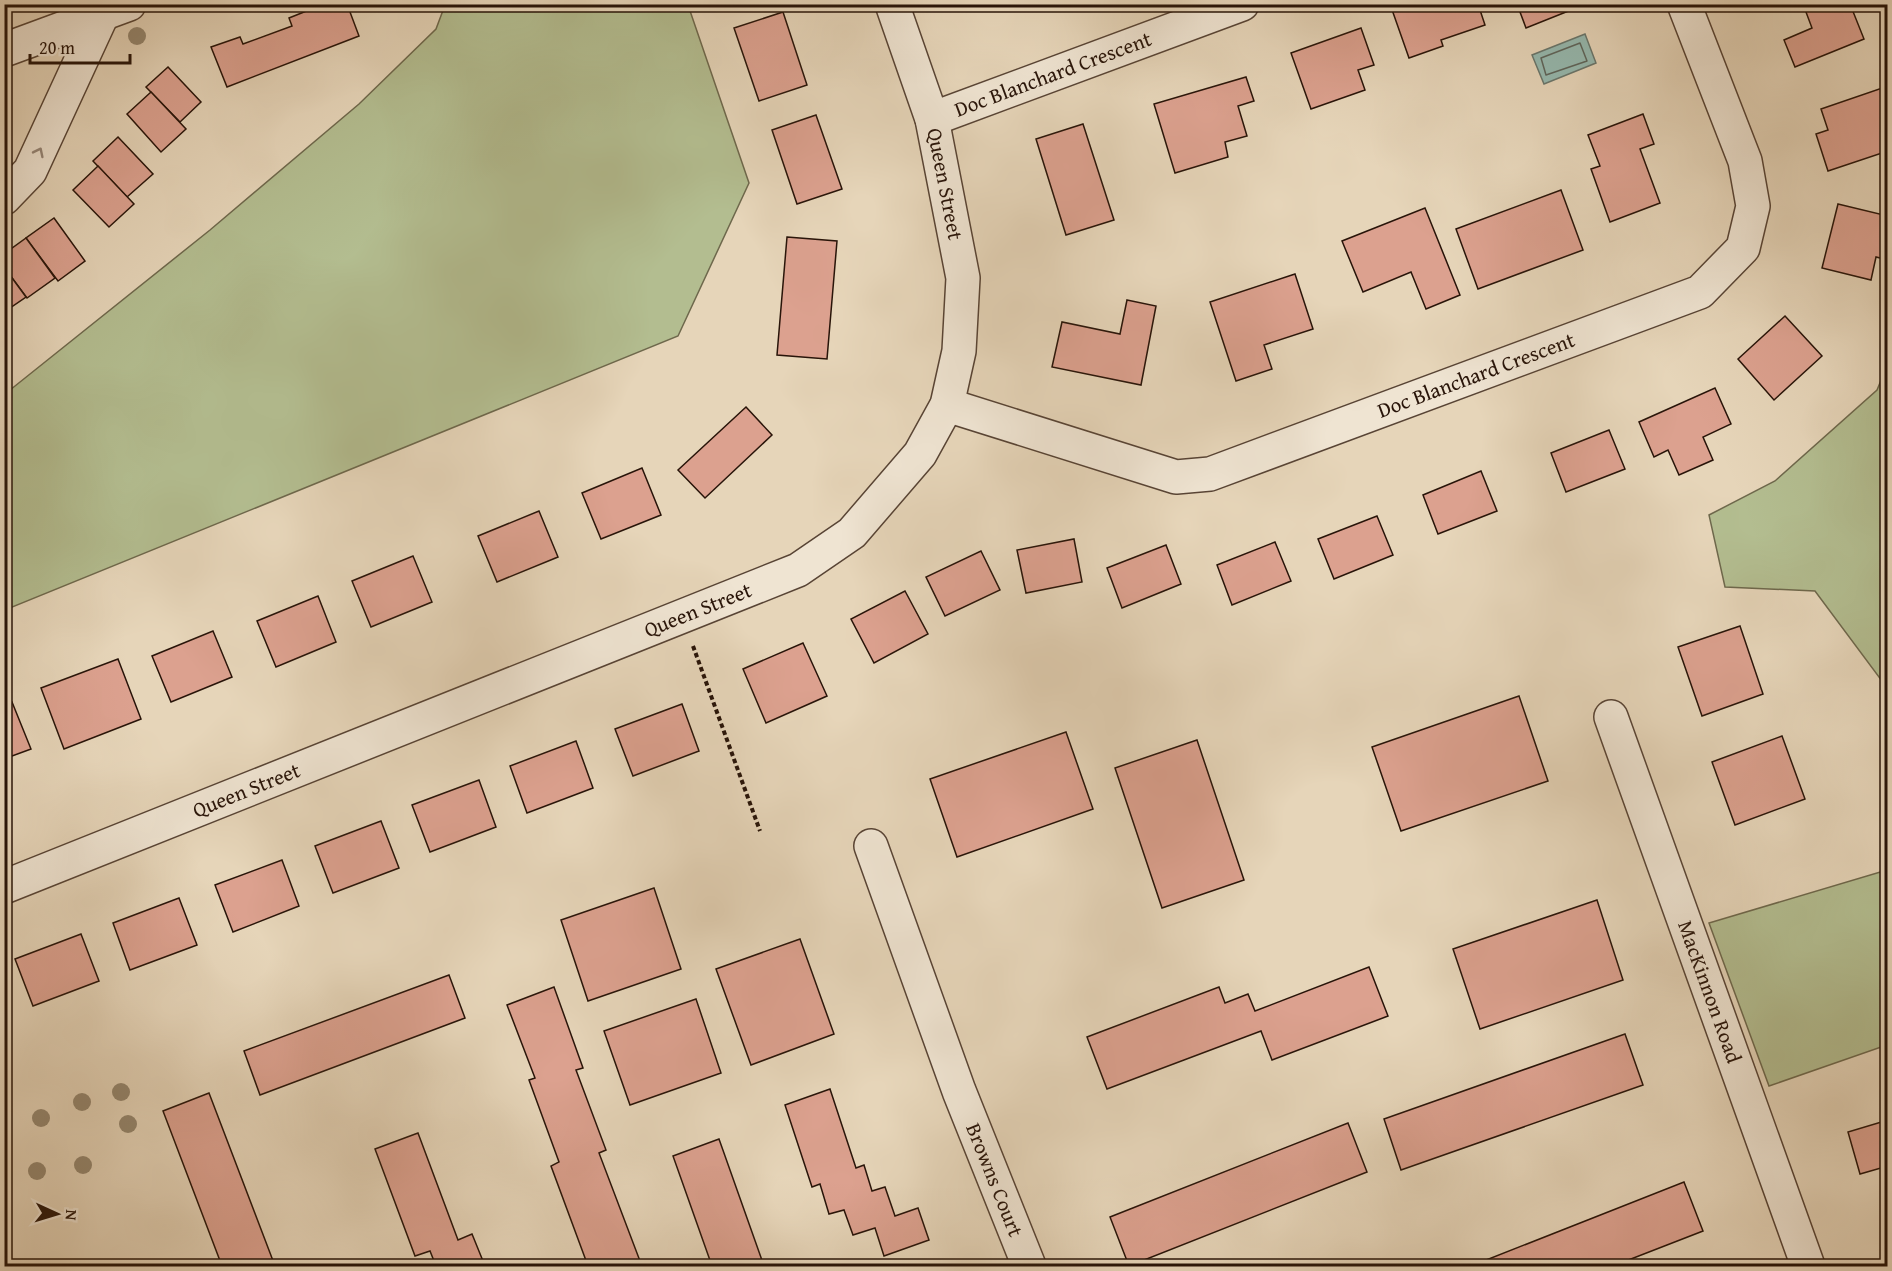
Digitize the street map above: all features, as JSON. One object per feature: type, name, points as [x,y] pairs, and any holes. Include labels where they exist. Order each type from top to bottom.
[{"type":"street","name":"Queen Street","points":[[4,887],[798,570],[852,533],[921,454],[947,405],[960,351],[963,278],[932,118],[892,4]]},
{"type":"street","name":"Doc Blanchard Crescent","points":[[932,118],[1242,4]]},
{"type":"street","name":"Doc Blanchard Crescent","points":[[947,405],[1176,477],[1210,474],[1701,292],[1743,248],[1753,206],[1745,161],[1684,4]]},
{"type":"street","points":[[4,50],[116,10]]},
{"type":"street","points":[[4,198],[30,171],[116,10]]},
{"type":"street","name":"MacKinnon Road","points":[[1611,717],[1809,1266]]},
{"type":"street","name":"Browns Court","points":[[872,846],[959,1091],[1029,1266]]},
{"type":"path","points":[[682,617],[760,831]]},
{"type":"green space","points":[[445,5],[688,5],[749,183],[678,336],[5,610],[5,394],[210,230],[359,104],[436,29]]},
{"type":"green space","points":[[1887,366],[1887,692],[1885,685],[1815,591],[1725,587],[1709,515],[1775,481],[1877,390]]},
{"type":"green space","points":[[1887,870],[1887,1045],[1769,1086],[1709,923]]},
{"type":"water","points":[[1585,34],[1596,63],[1544,84],[1532,55]]},
{"type":"building","points":[[324,4],[347,4],[359,36],[227,87],[211,47],[240,37],[243,44],[292,26],[289,18]]},
{"type":"building","points":[[1390,4],[1478,4],[1485,25],[1441,40],[1443,46],[1409,58]]},
{"type":"building","points":[[1517,4],[1586,4],[1526,28]]},
{"type":"building","points":[[1803,4],[1850,4],[1864,39],[1795,67],[1784,40],[1812,28]]},
{"type":"building","points":[[783,12],[807,85],[759,101],[734,28]]},
{"type":"building","points":[[1361,28],[1374,65],[1358,70],[1365,90],[1311,109],[1291,53]]},
{"type":"building","points":[[168,67],[201,102],[180,122],[146,87]]},
{"type":"building","points":[[1246,77],[1254,101],[1238,106],[1247,136],[1225,142],[1228,157],[1175,173],[1154,104]]},
{"type":"building","points":[[1888,86],[1888,151],[1828,171],[1816,134],[1828,130],[1821,109]]},
{"type":"building","points":[[151,92],[186,129],[161,152],[127,114]]},
{"type":"building","points":[[1643,114],[1654,144],[1640,149],[1660,203],[1610,222],[1591,169],[1600,166],[1588,135]]},
{"type":"building","points":[[816,115],[842,189],[797,204],[772,130]]},
{"type":"building","points":[[1083,124],[1114,220],[1066,235],[1036,139]]},
{"type":"building","points":[[118,137],[153,174],[127,197],[93,161]]},
{"type":"building","points":[[98,166],[134,204],[109,227],[73,190]]},
{"type":"building","points":[[1561,190],[1583,250],[1478,289],[1456,229]]},
{"type":"building","points":[[1838,204],[1888,216],[1888,260],[1876,257],[1871,280],[1822,268]]},
{"type":"building","points":[[1425,208],[1460,295],[1426,309],[1411,272],[1363,292],[1342,241]]},
{"type":"building","points":[[54,218],[85,261],[58,281],[26,238]]},
{"type":"building","points":[[787,237],[837,241],[827,359],[777,355]]},
{"type":"building","points":[[26,238],[55,278],[27,298],[4,267],[4,254]]},
{"type":"building","points":[[4,267],[26,297],[4,312]]},
{"type":"building","points":[[1295,274],[1313,329],[1264,345],[1272,369],[1236,381],[1210,302]]},
{"type":"building","points":[[1127,300],[1156,306],[1141,385],[1052,367],[1062,322],[1120,334]]},
{"type":"building","points":[[1785,316],[1822,356],[1774,400],[1738,359]]},
{"type":"building","points":[[1715,388],[1731,424],[1703,437],[1713,460],[1679,475],[1668,450],[1654,457],[1639,422]]},
{"type":"building","points":[[746,407],[772,435],[705,498],[678,470]]},
{"type":"building","points":[[1609,430],[1625,469],[1566,492],[1551,453]]},
{"type":"building","points":[[642,468],[661,515],[601,539],[582,493]]},
{"type":"building","points":[[1481,471],[1497,511],[1438,534],[1423,495]]},
{"type":"building","points":[[539,511],[558,557],[497,582],[478,536]]},
{"type":"building","points":[[1377,516],[1393,555],[1334,579],[1318,539]]},
{"type":"building","points":[[1074,539],[1082,582],[1026,593],[1017,550]]},
{"type":"building","points":[[1275,542],[1291,581],[1232,605],[1217,565]]},
{"type":"building","points":[[1166,545],[1181,584],[1122,608],[1107,568]]},
{"type":"building","points":[[981,551],[1000,590],[945,616],[926,577]]},
{"type":"building","points":[[413,556],[432,602],[371,627],[352,581]]},
{"type":"building","points":[[905,591],[928,634],[874,663],[851,619]]},
{"type":"building","points":[[318,596],[336,642],[276,667],[257,621]]},
{"type":"building","points":[[1740,626],[1763,694],[1702,716],[1678,647]]},
{"type":"building","points":[[213,631],[232,677],[171,702],[152,656]]},
{"type":"building","points":[[803,643],[827,696],[766,723],[743,669]]},
{"type":"building","points":[[118,659],[141,719],[64,749],[41,688]]},
{"type":"building","points":[[1519,696],[1548,781],[1401,831],[1372,747]]},
{"type":"building","points":[[12,702],[31,749],[4,759],[4,706]]},
{"type":"building","points":[[682,704],[699,751],[633,776],[615,729]]},
{"type":"building","points":[[1066,732],[1093,809],[957,857],[930,779]]},
{"type":"building","points":[[1782,736],[1805,799],[1735,825],[1712,762]]},
{"type":"building","points":[[1197,740],[1244,880],[1162,908],[1115,768]]},
{"type":"building","points":[[576,741],[593,788],[527,813],[510,766]]},
{"type":"building","points":[[479,780],[496,827],[430,852],[412,805]]},
{"type":"building","points":[[381,821],[399,868],[333,893],[315,846]]},
{"type":"building","points":[[282,860],[299,906],[233,932],[215,885]]},
{"type":"building","points":[[654,888],[681,969],[588,1001],[561,920]]},
{"type":"building","points":[[179,898],[197,945],[130,970],[113,923]]},
{"type":"building","points":[[1597,900],[1623,980],[1480,1029],[1453,949]]},
{"type":"building","points":[[81,934],[99,981],[33,1006],[15,959]]},
{"type":"building","points":[[800,939],[834,1034],[751,1065],[716,969]]},
{"type":"building","points":[[1369,967],[1388,1016],[1272,1060],[1261,1031],[1107,1089],[1087,1037],[1219,987],[1225,1003],[1248,994],[1255,1011]]},
{"type":"building","points":[[449,975],[465,1018],[260,1095],[244,1051]]},
{"type":"building","points":[[554,987],[583,1068],[576,1070],[606,1150],[599,1153],[640,1261],[626,1266],[588,1266],[551,1166],[559,1162],[529,1080],[535,1078],[507,1005]]},
{"type":"building","points":[[696,999],[721,1073],[630,1105],[604,1031]]},
{"type":"building","points":[[1625,1034],[1643,1085],[1401,1170],[1384,1119]]},
{"type":"building","points":[[830,1089],[856,1168],[864,1165],[872,1191],[885,1187],[895,1216],[918,1208],[929,1240],[884,1256],[875,1228],[853,1235],[844,1210],[829,1214],[820,1184],[812,1187],[785,1105]]},
{"type":"building","points":[[209,1093],[275,1266],[222,1266],[163,1111]]},
{"type":"building","points":[[1888,1120],[1888,1166],[1860,1174],[1848,1132]]},
{"type":"building","points":[[1348,1123],[1367,1172],[1129,1266],[1110,1217]]},
{"type":"building","points":[[418,1133],[458,1240],[472,1234],[485,1266],[436,1266],[430,1251],[415,1256],[375,1149]]},
{"type":"building","points":[[719,1139],[764,1266],[712,1266],[673,1156]]},
{"type":"building","points":[[1684,1182],[1703,1231],[1613,1266],[1471,1266]]}]
